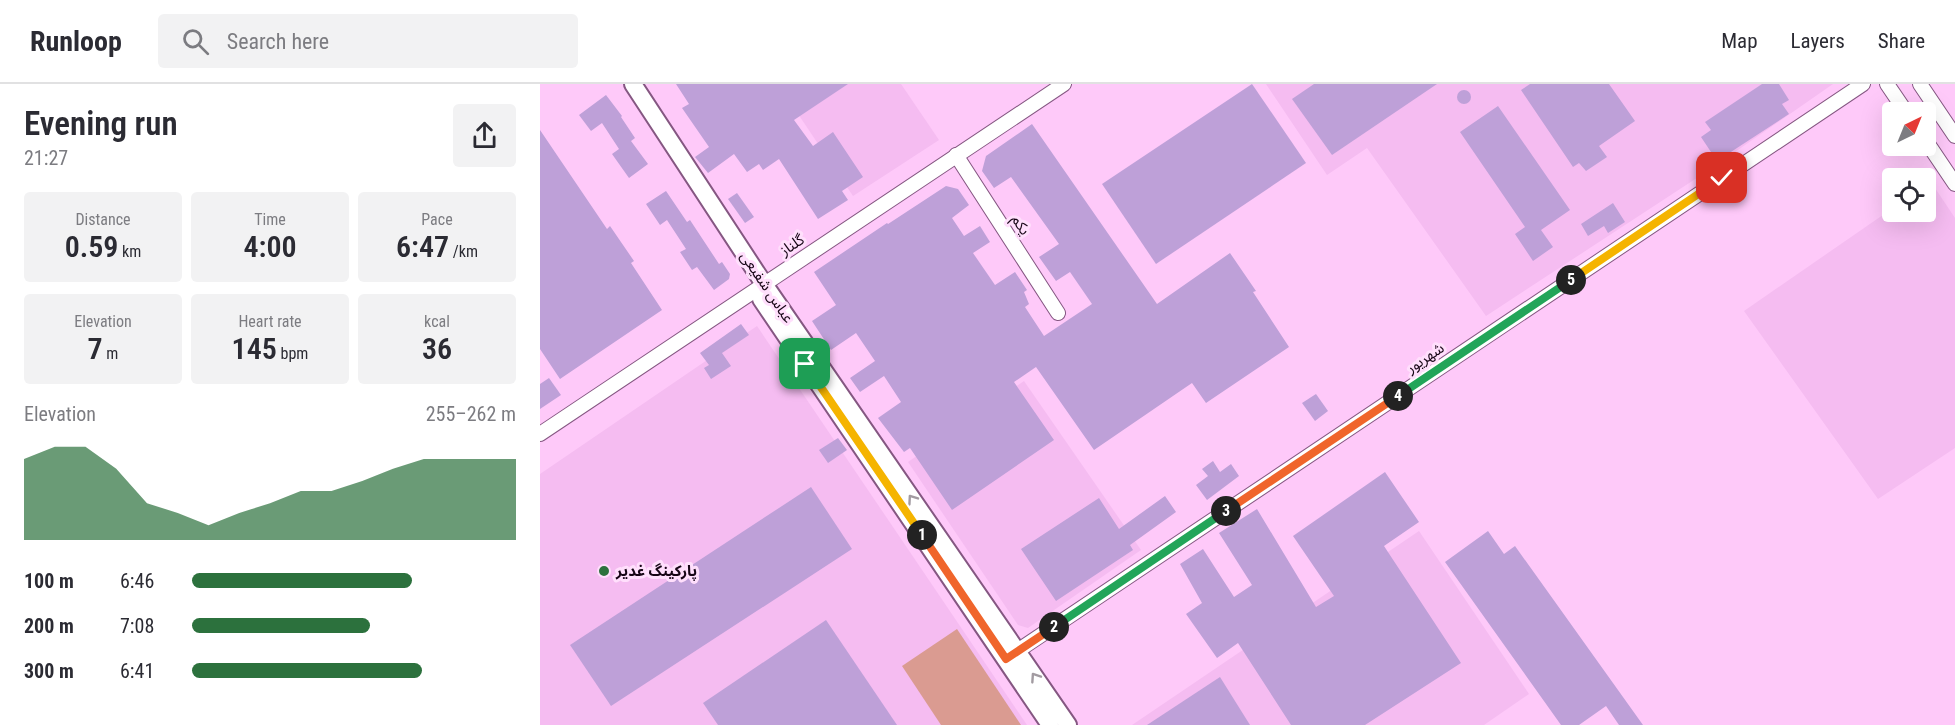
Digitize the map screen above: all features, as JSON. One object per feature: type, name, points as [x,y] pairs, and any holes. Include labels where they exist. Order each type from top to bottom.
[{"type":"main road","name":"عباس شفیعی","points":[[622,84],[1012,655],[1068,725]]},
{"type":"main road","name":"عباس شفیعی","points":[[633,84],[760,287]]},
{"type":"main road","name":"عباس شفیعی","points":[[1012,655],[1050,725]]},
{"type":"street","name":"گلناز","points":[[540,434],[1064,84]]},
{"type":"street","name":"شهریور","points":[[1012,655],[1863,84]]},
{"type":"street","points":[[1887,84],[1899,102]]},
{"type":"street","points":[[1920,84],[1955,136]]},
{"type":"street","name":"یکم","points":[[956,155],[1058,313]]},
{"type":"street","points":[[1936,156],[1955,184]]},
{"type":"shaded area","points":[[778,84],[901,84],[939,140],[853,196]]},
{"type":"shaded area","points":[[1266,84],[1833,84],[1709,170],[1486,316],[1367,148],[1327,175]]},
{"type":"shaded area","points":[[1936,190],[1955,218],[1955,448],[1878,499],[1744,311],[1882,216],[1882,222],[1936,222]]},
{"type":"shaded area","points":[[757,326],[1027,725],[540,725],[540,474]]},
{"type":"shaded area","points":[[1024,381],[1141,550],[1028,628],[1018,625],[908,462]]},
{"type":"shaded area","points":[[1419,531],[1529,694],[1484,725],[1132,725]]},
{"type":"shaded area","points":[[957,629],[1021,725],[941,725],[902,666]]},
{"type":"building","points":[[676,84],[848,84],[794,120],[813,146],[833,132],[863,177],[842,191],[848,200],[818,219],[779,159],[763,170],[759,164],[747,172],[734,154],[708,173],[695,157],[709,147],[682,108],[689,104]]},
{"type":"building","points":[[1252,84],[1306,163],[1156,264],[1102,184]]},
{"type":"building","points":[[1314,84],[1437,84],[1332,155],[1292,99]]},
{"type":"building","points":[[1530,84],[1609,84],[1635,121],[1599,146],[1607,157],[1586,171],[1579,163],[1573,167],[1521,90]]},
{"type":"building","points":[[1762,84],[1779,84],[1789,100],[1782,104],[1789,114],[1717,161],[1701,137],[1711,130],[1705,122]]},
{"type":"building","points":[[1464,90],[1469,92],[1471,97],[1469,102],[1464,104],[1459,102],[1457,97],[1459,92]]},
{"type":"building","points":[[606,95],[622,116],[635,138],[631,141],[648,164],[629,178],[612,154],[619,149],[602,123],[591,131],[579,115]]},
{"type":"building","points":[[1498,106],[1570,210],[1541,230],[1553,247],[1533,261],[1515,234],[1525,227],[1460,132]]},
{"type":"building","points":[[1032,124],[1157,304],[1230,253],[1256,291],[1253,292],[1289,347],[1206,403],[1192,383],[1094,450],[1036,367],[1014,382],[1054,440],[952,510],[910,448],[904,452],[878,418],[901,402],[884,376],[860,392],[850,378],[875,361],[856,333],[831,350],[812,321],[836,305],[814,272],[946,186],[958,189],[969,205],[952,218],[964,236],[980,226],[990,242],[973,253],[995,285],[1015,272],[1027,290],[1024,292],[1029,304],[1025,307],[1044,336],[1092,304],[1070,272],[1056,281],[1039,257],[1059,244],[1011,177],[994,188],[982,171],[986,156]]},
{"type":"building","points":[[540,130],[607,229],[610,226],[634,261],[631,263],[662,310],[560,379],[540,349]]},
{"type":"building","points":[[666,191],[687,222],[690,220],[719,264],[722,262],[730,274],[729,279],[714,290],[697,267],[692,270],[680,252],[686,249],[667,220],[660,225],[646,204]]},
{"type":"building","points":[[737,193],[754,217],[745,223],[728,199]]},
{"type":"building","points":[[1613,203],[1625,222],[1608,233],[1604,226],[1588,236],[1581,224]]},
{"type":"building","points":[[741,324],[749,335],[722,353],[731,366],[711,379],[704,368],[709,365],[700,353]]},
{"type":"building","points":[[549,378],[561,395],[540,409],[540,384]]},
{"type":"building","points":[[1316,394],[1328,411],[1315,421],[1302,403]]},
{"type":"building","points":[[838,438],[847,450],[828,463],[819,450]]},
{"type":"building","points":[[1213,461],[1220,472],[1231,464],[1239,476],[1207,500],[1196,485],[1208,476],[1202,469]]},
{"type":"building","points":[[1385,472],[1419,522],[1384,546],[1461,663],[1365,725],[1291,725],[1238,643],[1217,658],[1186,614],[1202,603],[1180,564],[1203,549],[1234,597],[1252,585],[1219,533],[1257,509],[1316,607],[1334,596],[1293,536]]},
{"type":"building","points":[[811,487],[852,549],[611,706],[570,645]]},
{"type":"building","points":[[1165,496],[1176,512],[1130,545],[1133,550],[1056,601],[1021,549],[1099,498],[1119,529]]},
{"type":"building","points":[[1488,531],[1504,554],[1515,546],[1643,725],[1619,725],[1606,706],[1579,725],[1561,725],[1445,562]]},
{"type":"building","points":[[826,620],[897,725],[718,725],[703,703]]},
{"type":"building","points":[[1220,677],[1250,725],[1147,725]]},
{"type":"place","name":"پارکینگ غدیر","points":[[604,571]]},
{"type":"route","points":[[805,364],[1006,659],[1722,178]]}]
